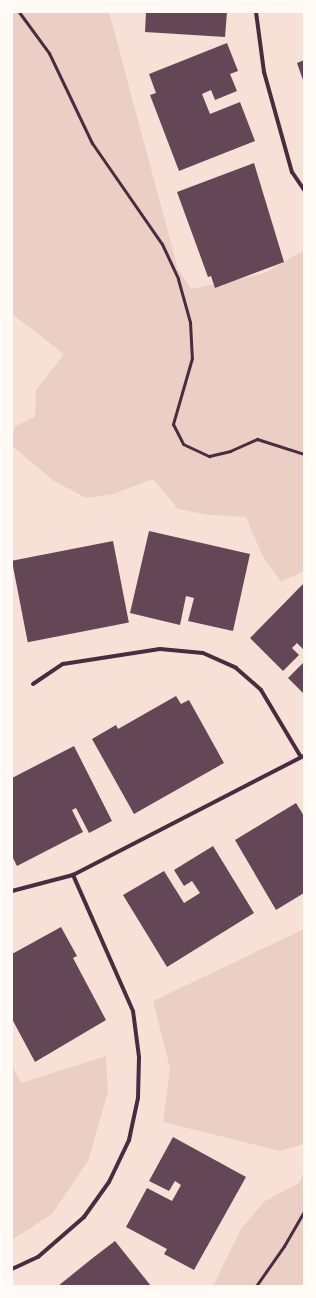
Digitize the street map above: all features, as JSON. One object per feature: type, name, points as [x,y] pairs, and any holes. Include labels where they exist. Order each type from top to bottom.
[{"type":"street","points":[[256,12],[264,72],[292,172],[304,190]]},
{"type":"street","points":[[12,891],[73,875],[302,756],[261,690],[236,668],[203,653],[160,649],[63,664],[33,684]]},
{"type":"street","points":[[12,1269],[38,1257],[84,1217],[109,1182],[129,1140],[138,1098],[139,1057],[133,1011],[73,875]]},
{"type":"lane","points":[[19,12],[49,53],[92,143],[162,244],[178,279],[190,322],[192,358],[173,424],[183,444],[210,456],[230,451],[257,439],[304,454]]},
{"type":"lane","points":[[256,1286],[284,1246],[304,1212]]},
{"type":"shaded area","points":[[12,12],[109,12],[178,269],[191,289],[265,273],[304,250],[304,571],[281,582],[262,555],[246,517],[210,515],[178,509],[153,479],[113,494],[86,498],[54,481],[12,446],[14,427],[35,417],[36,390],[64,354],[12,314]]},
{"type":"shaded area","points":[[304,929],[304,1144],[280,1151],[163,1122],[170,1068],[153,1001]]},
{"type":"shaded area","points":[[106,1056],[108,1092],[88,1161],[52,1214],[12,1240],[12,1065],[21,1083]]},
{"type":"shaded area","points":[[304,1172],[304,1286],[213,1286],[241,1229],[265,1201],[299,1183]]},
{"type":"building","points":[[146,12],[227,12],[225,37],[145,32]]},
{"type":"building","points":[[227,43],[238,71],[230,74],[237,91],[215,100],[211,90],[202,94],[210,114],[240,102],[255,141],[179,171],[150,95],[156,93],[149,74]]},
{"type":"building","points":[[304,60],[304,83],[297,63]]},
{"type":"building","points":[[254,163],[284,262],[215,288],[211,276],[208,277],[177,192]]},
{"type":"building","points":[[149,531],[250,554],[233,631],[188,621],[194,598],[186,596],[180,625],[130,613]]},
{"type":"building","points":[[113,541],[129,622],[28,642],[12,561]]},
{"type":"building","points":[[304,583],[304,650],[297,643],[292,648],[299,655],[283,671],[250,638]]},
{"type":"building","points":[[304,662],[304,694],[288,678]]},
{"type":"building","points":[[176,696],[181,704],[189,700],[224,763],[134,814],[92,739],[116,725],[118,729]]},
{"type":"building","points":[[74,746],[112,821],[89,833],[76,808],[72,810],[83,832],[17,866],[12,856],[12,778]]},
{"type":"building","points":[[296,803],[304,816],[304,893],[276,910],[235,840]]},
{"type":"building","points":[[213,846],[254,913],[167,967],[123,895],[164,871],[184,903],[200,893],[192,881],[184,886],[174,870]]},
{"type":"building","points":[[61,927],[77,956],[73,958],[106,1020],[35,1062],[12,1019],[12,954]]},
{"type":"building","points":[[173,1137],[246,1177],[194,1270],[164,1254],[167,1249],[126,1227],[147,1188],[172,1201],[181,1185],[175,1181],[169,1191],[149,1181]]},
{"type":"building","points":[[115,1241],[151,1286],[58,1286],[94,1257]]}]
